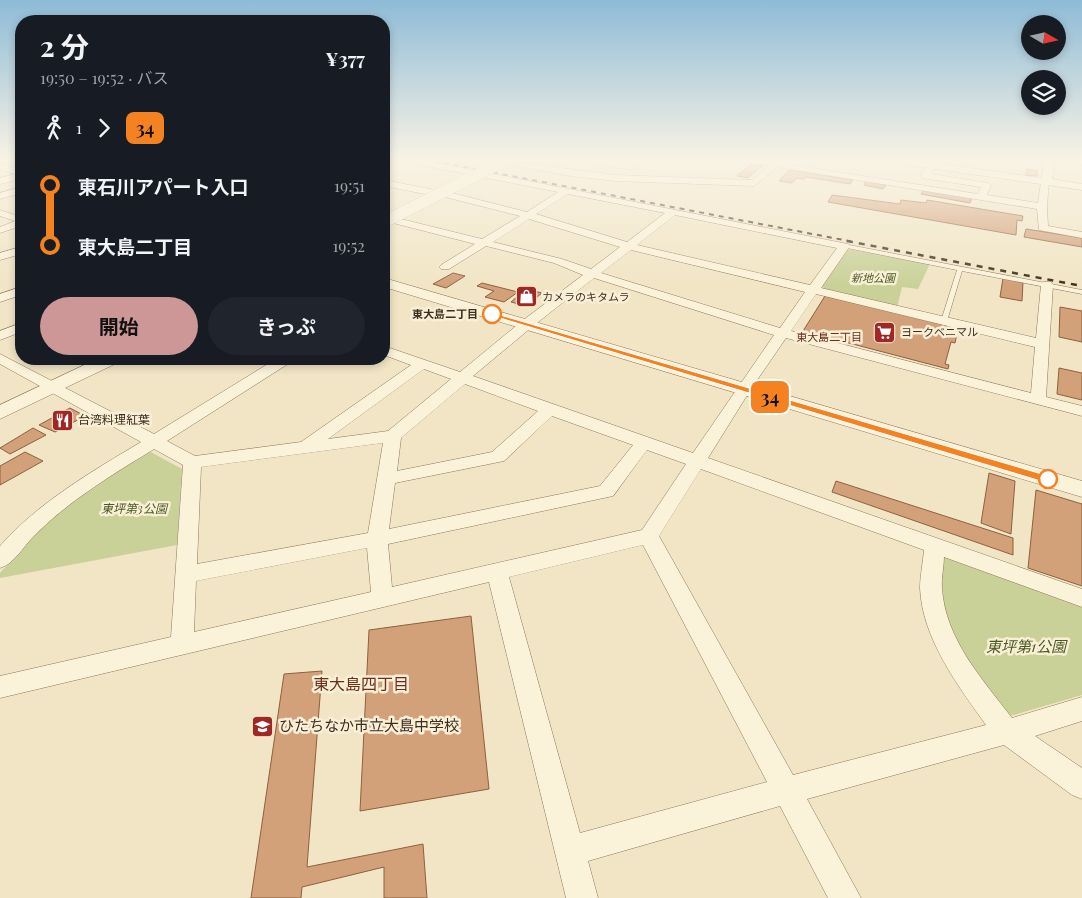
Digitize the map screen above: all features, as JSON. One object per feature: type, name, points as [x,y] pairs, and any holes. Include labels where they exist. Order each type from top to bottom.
[{"type":"street","points":[[390,213],[409,203]]},
{"type":"street","points":[[390,222],[426,203]]},
{"type":"street","points":[[390,222],[431,203]]},
{"type":"street","points":[[480,203],[528,215],[628,246],[1042,344]]},
{"type":"street","points":[[445,267],[547,203]]},
{"type":"street","points":[[0,687],[649,536],[743,389],[844,246],[630,203]]},
{"type":"street","points":[[1017,203],[1042,207]]},
{"type":"street","points":[[1043,203],[1043,228],[1082,235]]},
{"type":"street","points":[[0,358],[192,462],[393,436],[527,324],[673,212]]},
{"type":"street","points":[[0,214],[15,220]]},
{"type":"street","points":[[390,222],[558,261],[592,274],[782,333],[1082,410]]},
{"type":"street","points":[[0,230],[15,224]]},
{"type":"street","points":[[0,257],[15,252]]},
{"type":"street","points":[[390,284],[1082,489]]},
{"type":"street","points":[[1038,399],[1047,285]]},
{"type":"street","points":[[0,298],[15,293]]},
{"type":"street","points":[[0,336],[15,330]]},
{"type":"street","points":[[390,352],[698,460],[1082,598]]},
{"type":"street","points":[[306,447],[422,364]]},
{"type":"street","points":[[0,413],[98,365]]},
{"type":"street","points":[[0,560],[11,546],[42,516],[76,490],[276,365]]},
{"type":"street","points":[[386,479],[498,457],[551,408]]},
{"type":"street","points":[[382,597],[377,538],[393,436]]},
{"type":"street","points":[[185,575],[606,491],[644,442]]},
{"type":"street","points":[[182,645],[192,462]]},
{"type":"street","points":[[649,536],[845,898]]},
{"type":"street","points":[[935,546],[932,588],[936,616],[957,665],[1008,732],[1082,785]]},
{"type":"street","points":[[497,571],[582,898]]},
{"type":"street","points":[[570,851],[788,790],[1008,732],[1082,709]]},
{"type":"lane","points":[[844,246],[1082,292]]},
{"type":"lane","points":[[944,321],[960,268]]},
{"type":"green space","name":"新地公園","points":[[847,249],[930,264],[918,289],[902,287],[897,308],[826,290],[822,286]]},
{"type":"green space","name":"東坪第3公園","points":[[147,450],[182,469],[177,545],[0,578],[0,573],[29,540],[68,501]]},
{"type":"green space","name":"東坪第1公園","points":[[941,556],[1082,607],[1082,695],[1010,716],[968,662],[952,632],[946,616],[943,599]]},
{"type":"building","points":[[833,203],[944,203],[1023,216],[1022,221],[1017,220],[1016,235]]},
{"type":"building","points":[[1026,229],[1082,238],[1082,247],[1024,237]]},
{"type":"building","points":[[453,273],[465,276],[446,288],[433,284]]},
{"type":"building","points":[[1003,278],[1023,282],[1022,301],[1000,297]]},
{"type":"building","points":[[482,283],[518,292],[504,302],[485,297],[494,291],[477,286]]},
{"type":"building","name":"カメラのキタムラ","points":[[526,289],[542,293],[526,306],[511,302]]},
{"type":"building","name":"ヨークベニマル","points":[[825,296],[965,328],[964,335],[957,333],[955,343],[951,342],[945,364],[949,365],[948,369],[803,331]]},
{"type":"building","points":[[1060,307],[1082,311],[1082,342],[1059,337]]},
{"type":"building","points":[[1059,368],[1082,373],[1082,400],[1057,394]]},
{"type":"building","name":"台湾料理紅葉","points":[[70,408],[85,416],[55,432],[39,425]]},
{"type":"building","points":[[33,428],[46,435],[10,454],[0,448]]},
{"type":"building","points":[[25,452],[43,461],[0,485],[0,466]]},
{"type":"building","points":[[989,473],[1015,481],[1011,534],[981,523]]},
{"type":"building","points":[[836,481],[1013,538],[1013,555],[832,492]]},
{"type":"building","points":[[1036,490],[1082,504],[1082,586],[1028,568]]},
{"type":"building","points":[[471,616],[489,789],[360,811],[369,630]]},
{"type":"building","points":[[322,671],[307,867],[423,844],[427,898],[384,898],[384,867],[302,887],[301,898],[251,898],[284,674]]},
{"type":"railway","points":[[651,203],[854,242]]},
{"type":"railway","points":[[847,241],[1082,286]]},
{"type":"bus line","name":"34","points":[[492,314],[1048,479]]},
{"type":"place","name":"カメラのキタムラ","points":[[526,297]]},
{"type":"place","name":"東大島二丁目","points":[[492,314]]},
{"type":"place","name":"ヨークベニマル","points":[[885,332]]},
{"type":"place","name":"台湾料理紅葉","points":[[62,420]]},
{"type":"place","name":"ひたちなか市立大島中学校","points":[[263,726]]},
{"type":"district","name":"東大島二丁目","points":[[829,337]]},
{"type":"district","name":"東大島四丁目","points":[[361,684]]}]
